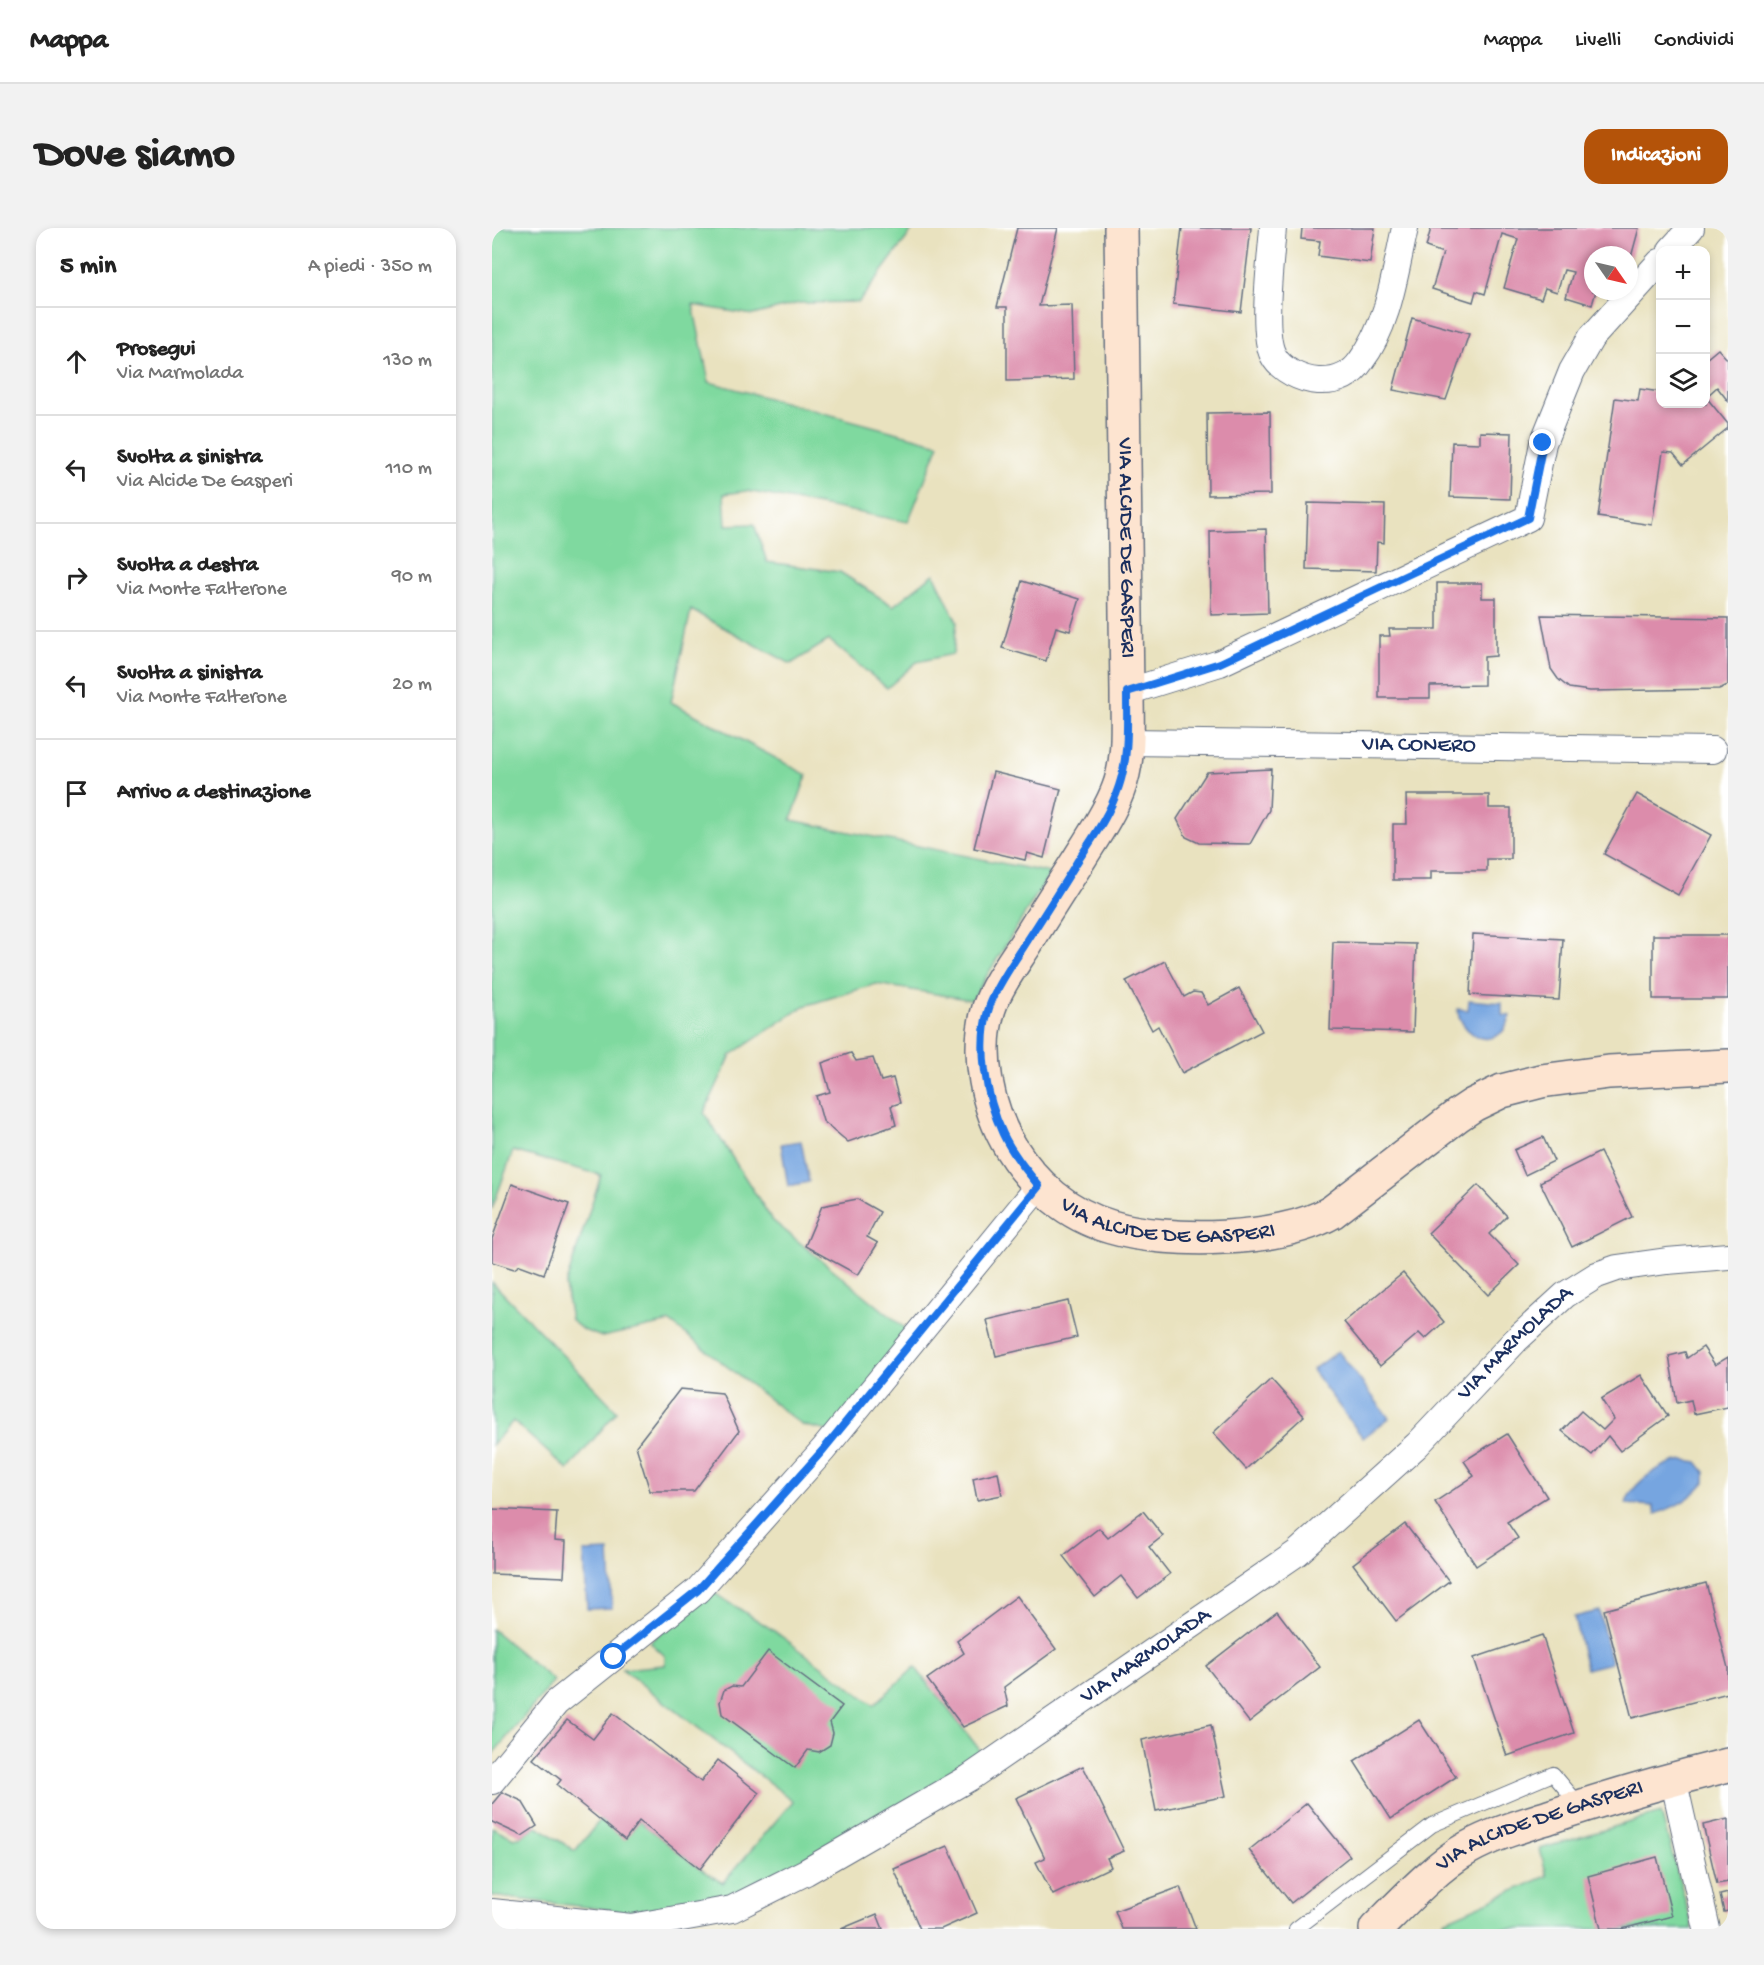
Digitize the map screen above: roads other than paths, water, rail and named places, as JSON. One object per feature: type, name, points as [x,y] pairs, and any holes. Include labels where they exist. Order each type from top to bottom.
[{"type":"street","name":"VIA ALCIDE DE GASPERI","points":[[1121,228],[1127,742],[1122,776],[1107,813],[1004,978],[990,1006],[986,1020],[984,1056],[992,1107],[1003,1135],[1020,1162],[1039,1186],[1051,1196],[1078,1213],[1108,1227],[1159,1236],[1205,1237],[1287,1229],[1315,1221],[1332,1212],[1458,1115],[1502,1090],[1541,1081],[1609,1072],[1728,1066]]},
{"type":"street","points":[[1273,228],[1269,346],[1278,364],[1314,381],[1326,382],[1347,376],[1353,371],[1373,341],[1389,299],[1406,228]]},
{"type":"street","points":[[1675,246],[1691,228]]},
{"type":"street","points":[[1127,692],[1220,663],[1528,518],[1543,443],[1572,371],[1591,338],[1656,266]]},
{"type":"street","name":"VIA CONERO","points":[[1127,742],[1713,750]]},
{"type":"street","points":[[492,1781],[556,1703],[698,1590],[823,1450],[1039,1186]]},
{"type":"street","name":"VIA MARMOLADA","points":[[492,1912],[631,1927],[732,1909],[816,1867],[969,1778],[1297,1553],[1417,1445],[1516,1340],[1565,1294],[1597,1275],[1617,1268],[1728,1256]]},
{"type":"street","name":"VIA ALCIDE DE GASPERI","points":[[1376,1929],[1444,1865],[1466,1849],[1492,1836],[1673,1778],[1728,1765]]},
{"type":"street","points":[[1673,1778],[1707,1929]]},
{"type":"lane","points":[[1296,1929],[1432,1825],[1553,1774],[1580,1806]]},
{"type":"water","points":[[1469,1000],[1502,1003],[1502,1015],[1511,1016],[1503,1031],[1494,1037],[1486,1038],[1479,1037],[1467,1029],[1457,1009],[1468,1010]]},
{"type":"water","points":[[801,1141],[809,1182],[788,1186],[781,1144]]},
{"type":"water","points":[[1338,1351],[1389,1418],[1363,1438],[1312,1370]]},
{"type":"water","points":[[1684,1460],[1697,1462],[1705,1472],[1705,1482],[1689,1497],[1656,1514],[1653,1506],[1626,1504],[1629,1496],[1641,1481],[1658,1469]]},
{"type":"water","points":[[609,1551],[612,1608],[587,1609],[584,1552]]},
{"type":"water","points":[[1599,1611],[1611,1663],[1586,1669],[1574,1617]]}]
